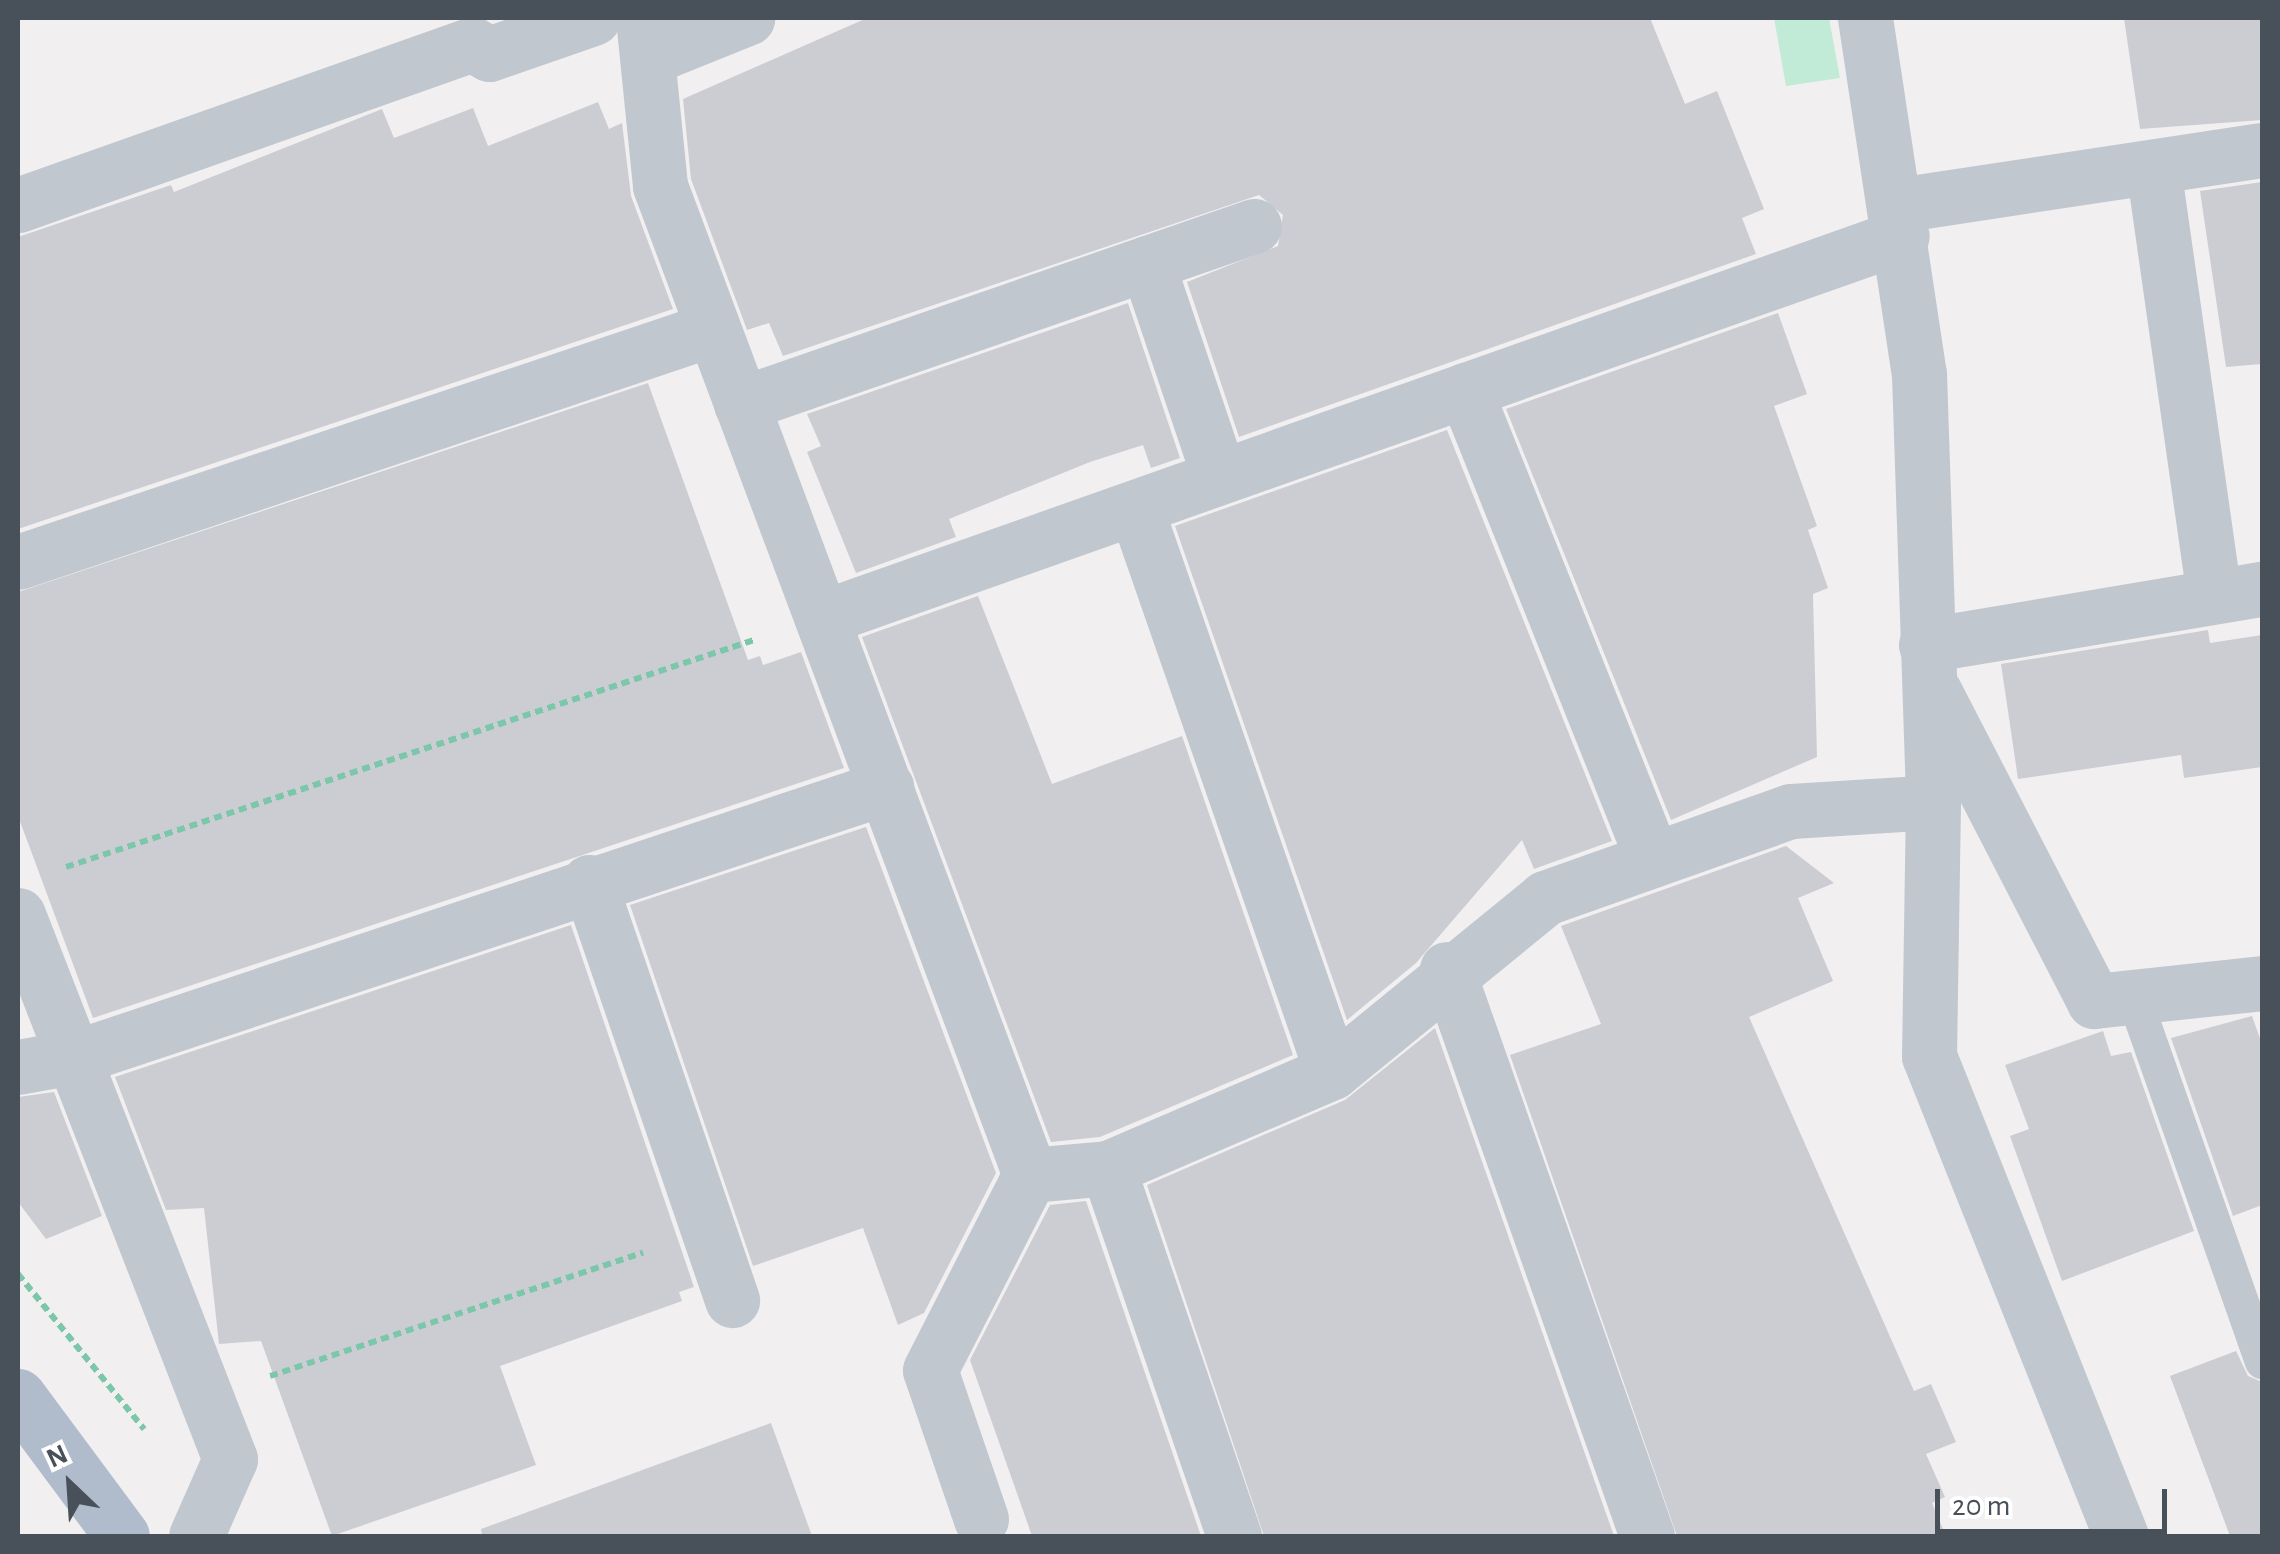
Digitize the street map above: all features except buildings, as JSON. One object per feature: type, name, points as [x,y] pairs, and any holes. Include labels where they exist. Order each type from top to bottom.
[{"type":"main road","points":[[18,1396],[122,1536]]},
{"type":"street","points":[[18,206],[472,44],[489,54],[593,18]]},
{"type":"street","points":[[747,18],[646,38],[660,186],[1030,1175],[930,1370],[981,1519]]},
{"type":"street","points":[[1865,18],[1900,221],[1919,374],[1932,802],[1929,1056],[2120,1536]]},
{"type":"street","points":[[824,618],[1465,390],[1900,221],[2153,167],[2262,150]]},
{"type":"street","points":[[1927,662],[2238,592],[2153,167]]},
{"type":"street","points":[[741,404],[1254,226]]},
{"type":"street","points":[[1147,263],[1218,476]]},
{"type":"street","points":[[18,562],[712,329]]},
{"type":"street","points":[[1465,390],[1652,860]]},
{"type":"street","points":[[1136,509],[1332,1072]]},
{"type":"street","points":[[1927,662],[2094,1002],[2262,983]]},
{"type":"street","points":[[18,1067],[79,1056],[589,882],[886,787]]},
{"type":"street","points":[[1030,1175],[1108,1168],[1332,1072],[1447,970],[1545,898],[1791,811],[1932,802]]},
{"type":"street","points":[[589,882],[732,1300]]},
{"type":"street","points":[[18,915],[79,1056],[230,1459],[196,1536]]},
{"type":"street","points":[[1447,970],[1647,1536]]},
{"type":"street","points":[[1108,1168],[1234,1536]]},
{"type":"lane","points":[[2134,998],[2262,1360]]},
{"type":"path","points":[[55,870],[824,618]]},
{"type":"path","points":[[207,1397],[708,1232]]},
{"type":"green space","points":[[1774,18],[1829,18],[1840,78],[1786,86]]}]
